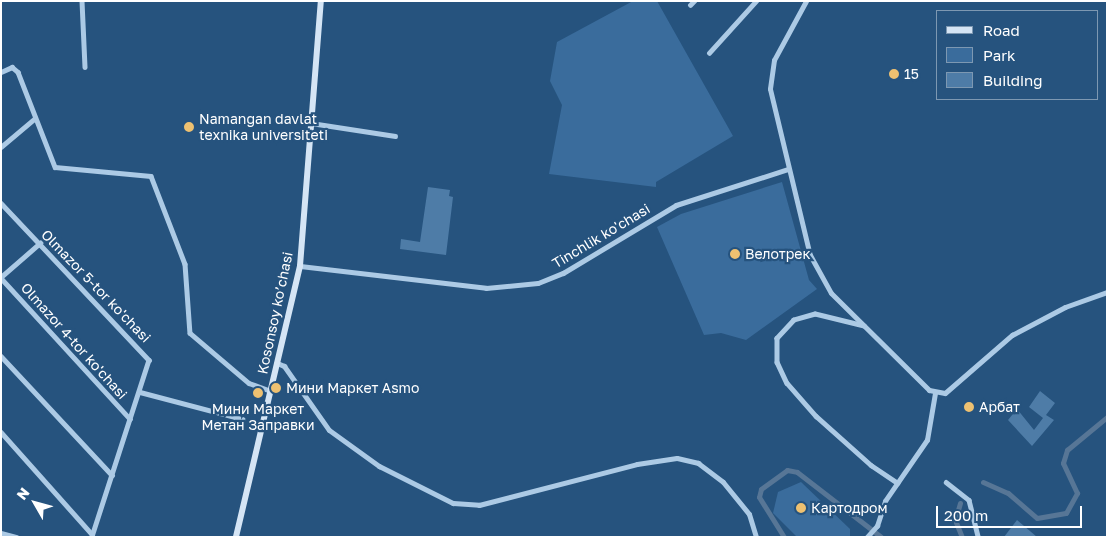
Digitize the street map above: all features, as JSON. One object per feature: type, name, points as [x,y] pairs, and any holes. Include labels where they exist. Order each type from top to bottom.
[{"type":"main road","name":"Kosonsoy ko’chasi","points":[[236,537],[300,266],[320,1]]},
{"type":"street","points":[[82,1],[85,67]]},
{"type":"street","points":[[709,53],[756,1]]},
{"type":"street","points":[[806,1],[780,48],[770,76],[788,169],[819,276],[864,326],[935,393]]},
{"type":"street","points":[[1,72],[17,70],[34,119],[55,167],[151,176],[185,264],[190,333],[248,383],[271,391]]},
{"type":"street","points":[[1,147],[34,119]]},
{"type":"street","points":[[311,123],[395,136]]},
{"type":"street","name":"Tinchlik ko'chasi","points":[[300,266],[486,288],[538,283],[563,273],[676,205],[788,169]]},
{"type":"street","name":"Olmazor 5-tor ko'chasi","points":[[1,203],[149,360],[92,535]]},
{"type":"street","name":"Olmazor 4-tor ko'chasi","points":[[40,243],[1,278],[130,419]]},
{"type":"street","points":[[1,267],[6,272]]},
{"type":"street","points":[[935,393],[953,388],[1012,335],[1065,307],[1107,292]]},
{"type":"street","points":[[864,326],[815,314],[794,320],[777,338],[776,362],[811,410],[871,465],[898,483]]},
{"type":"street","points":[[1,356],[112,475]]},
{"type":"street","points":[[278,364],[284,366],[329,430],[378,466],[453,503],[479,505],[637,464],[676,458],[698,463],[723,482],[749,514],[756,537]]},
{"type":"street","points":[[140,392],[242,419]]},
{"type":"street","points":[[869,535],[877,526],[882,506],[927,440],[935,393]]},
{"type":"street","points":[[1,432],[92,535]]},
{"type":"street","points":[[946,482],[969,500],[978,537]]},
{"type":"street","points":[[1,533],[16,537]]},
{"type":"green space","points":[[633,1],[657,1],[733,136],[656,182],[656,187],[549,174],[562,105],[550,81],[557,42]]},
{"type":"green space","name":"Велотрек","points":[[782,182],[809,280],[817,289],[746,340],[721,333],[704,335],[657,227],[681,214]]},
{"type":"green space","name":"Картодром","points":[[801,482],[850,529],[850,537],[797,537],[773,513],[778,492]]},
{"type":"building","points":[[428,187],[450,190],[449,196],[453,197],[446,255],[400,249],[401,239],[420,242]]},
{"type":"building","points":[[1040,391],[1055,403],[1046,415],[1054,420],[1032,446],[1008,420],[1017,409],[1034,430],[1043,418],[1029,407]]},
{"type":"building","points":[[1017,520],[1037,537],[1004,537]]},
{"type":"waterway","points":[[983,482],[1008,493],[1037,518],[1066,513],[1077,493],[1063,463],[1067,450],[1107,417]]},
{"type":"waterway","points":[[784,537],[759,497],[761,489],[787,470],[797,472],[881,537]]},
{"type":"waterway","points":[[960,503],[955,520],[962,537]]},
{"type":"place","name":"15","points":[[894,74]]},
{"type":"place","name":"Namangan davlat texnika universiteti","points":[[189,127]]},
{"type":"place","name":"Велотрек","points":[[735,254]]},
{"type":"place","name":"Мини Маркет Asmo","points":[[276,388]]},
{"type":"place","name":"Мини Маркет Метан Заправки","points":[[258,393]]},
{"type":"place","name":"Арбат","points":[[969,407]]},
{"type":"place","name":"Картодром","points":[[801,508]]}]
